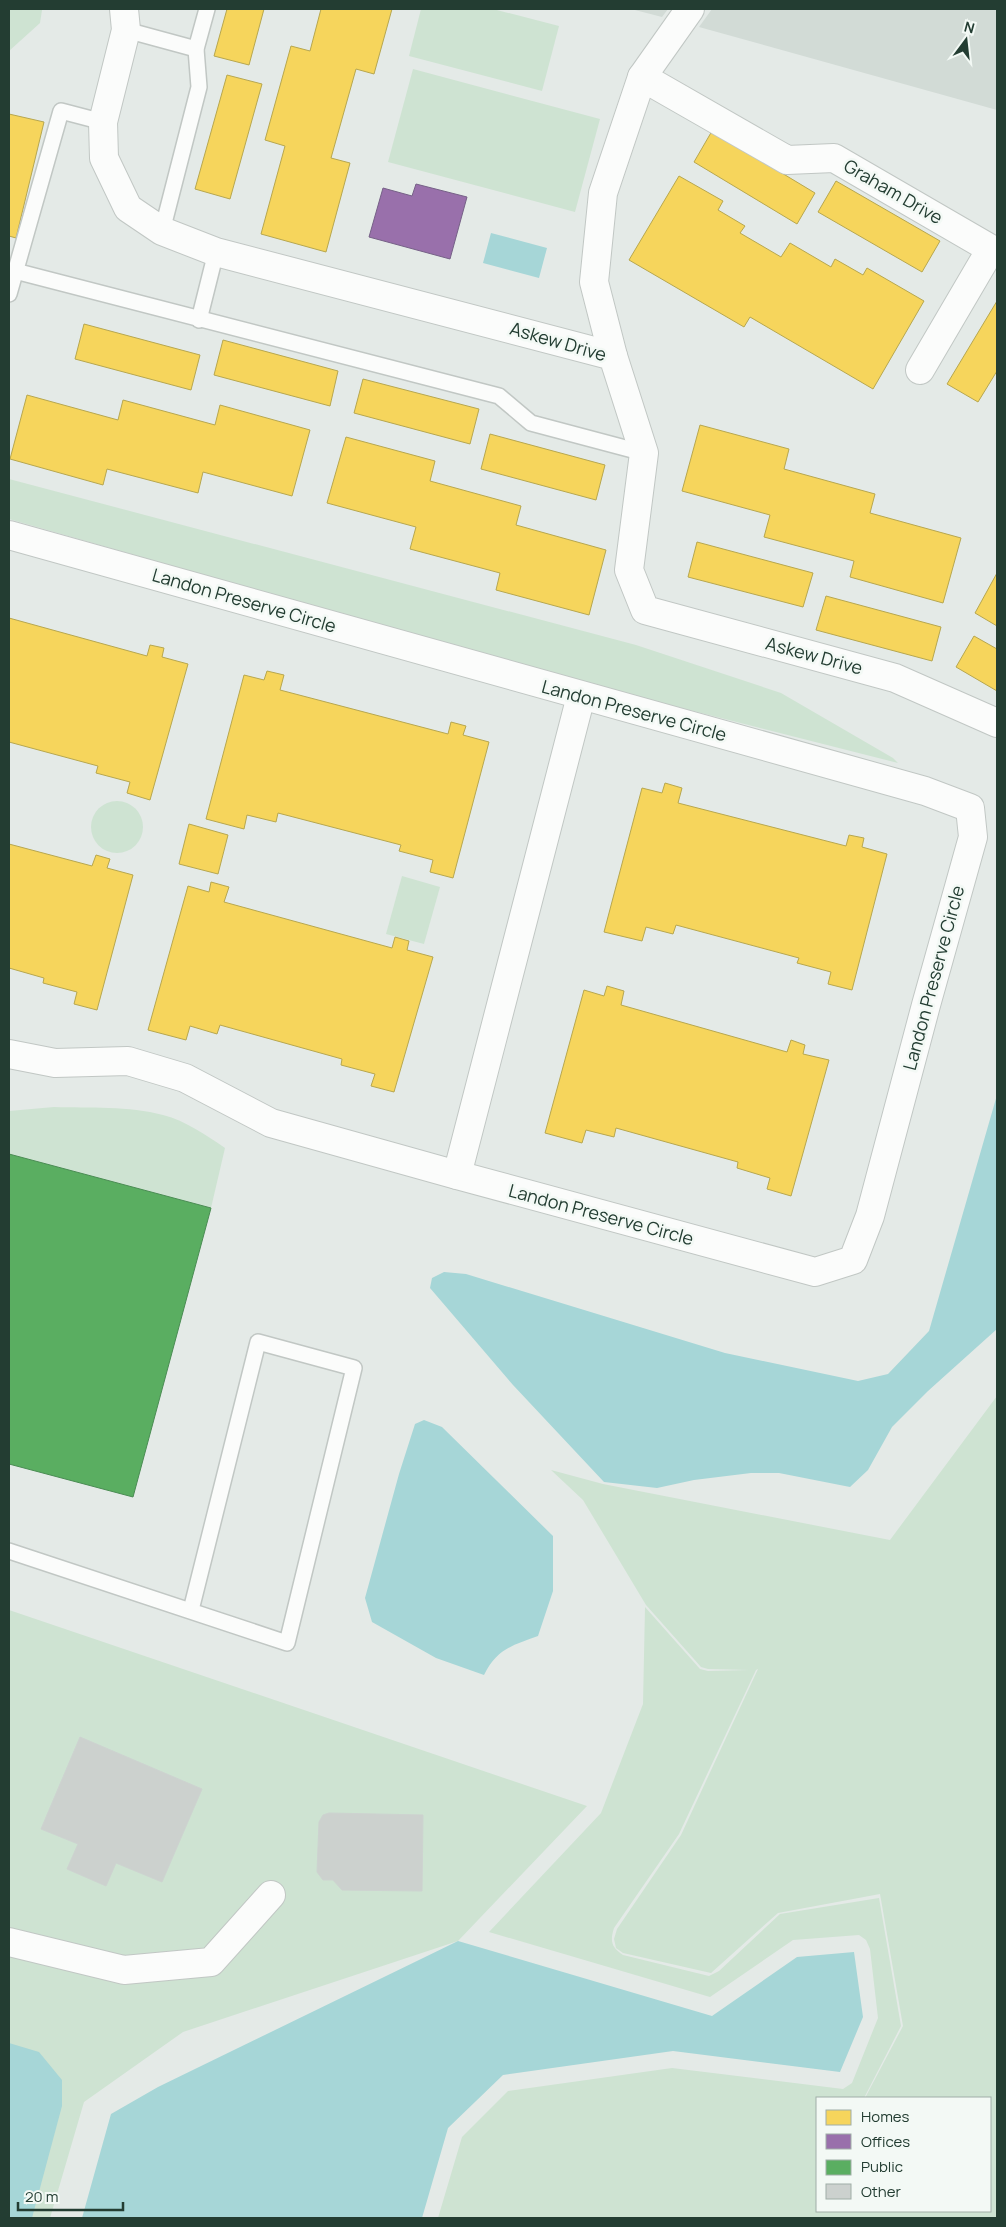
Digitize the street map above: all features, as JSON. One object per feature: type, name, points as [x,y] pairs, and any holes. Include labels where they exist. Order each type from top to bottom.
[{"type":"street","points":[[613,356],[594,282],[603,193],[642,77],[690,9]]},
{"type":"street","name":"Askew Drive","points":[[125,19],[102,122],[104,158],[128,208],[162,231],[216,252],[613,356],[644,453],[629,570],[644,610],[895,678],[997,723]]},
{"type":"street","name":"Graham Drive","points":[[642,77],[787,160],[834,158],[991,249],[920,370]]},
{"type":"street","name":"Landon Preserve Circle","points":[[9,535],[925,791],[970,808],[973,837],[870,1216],[853,1260],[815,1272],[457,1176],[271,1123],[186,1078],[128,1062],[55,1063],[9,1054]]},
{"type":"street","points":[[457,1176],[581,696]]},
{"type":"street","points":[[9,1942],[124,1970],[211,1962],[271,1895]]},
{"type":"lane","points":[[162,231],[199,87],[196,49],[207,9]]},
{"type":"lane","points":[[125,19],[196,49]]},
{"type":"lane","points":[[9,294],[61,111],[102,122]]},
{"type":"lane","points":[[199,320],[216,252]]},
{"type":"lane","points":[[15,272],[499,396],[532,422],[644,453]]},
{"type":"lane","points":[[9,1551],[287,1642],[354,1368],[258,1342],[191,1610]]},
{"type":"shaded area","points":[[631,9],[668,9],[662,17]]},
{"type":"shaded area","points":[[712,9],[997,9],[997,110],[699,27]]},
{"type":"green space","points":[[9,9],[42,10],[40,23],[9,51]]},
{"type":"green space","points":[[421,9],[493,9],[559,26],[542,91],[409,56]]},
{"type":"green space","points":[[413,69],[600,119],[575,212],[388,162]]},
{"type":"green space","points":[[9,479],[636,645],[781,693],[893,758],[898,763],[568,679],[9,519]]},
{"type":"green space","points":[[117,801],[127,803],[135,809],[141,817],[143,827],[141,837],[135,845],[127,851],[117,853],[107,851],[99,845],[93,837],[91,827],[93,817],[99,809],[107,803]]},
{"type":"green space","points":[[402,876],[440,887],[424,944],[386,934]]},
{"type":"green space","points":[[54,1107],[109,1108],[150,1112],[180,1121],[211,1138],[225,1148],[211,1208],[9,1154],[9,1111]]},
{"type":"green space","points":[[997,1396],[997,2218],[438,2218],[462,2137],[508,2091],[672,2068],[843,2089],[852,2083],[878,2018],[870,1949],[866,1940],[859,1935],[793,1940],[710,1997],[489,1932],[601,1813],[643,1704],[645,1607],[700,1669],[708,1671],[749,1670],[708,1669],[701,1667],[646,1605],[583,1500],[551,1470],[603,1484],[890,1540]],"holes":[[[758,1669],[681,1835],[617,1929],[614,1939],[616,1948],[623,1953],[711,1973],[778,1913],[880,1894],[903,2026],[866,2097],[991,2097],[991,2212],[816,2212],[816,2097],[865,2097],[901,2026],[879,1898],[780,1914],[719,1971],[709,1976],[623,1955],[616,1949],[612,1943],[614,1928],[679,1834]]]},
{"type":"green space","points":[[9,1610],[587,1806],[458,1941],[183,2032],[84,2102],[50,2218],[9,2218]]},
{"type":"water","points":[[491,233],[547,248],[539,278],[483,263]]},
{"type":"water","points":[[997,1095],[997,1329],[928,1391],[892,1427],[868,1470],[850,1487],[779,1473],[751,1473],[694,1480],[657,1488],[604,1482],[513,1385],[430,1288],[432,1278],[444,1272],[466,1274],[725,1353],[858,1381],[888,1374],[929,1331]]},
{"type":"water","points":[[424,1420],[442,1427],[553,1536],[553,1591],[538,1636],[506,1649],[494,1659],[484,1675],[436,1658],[372,1622],[365,1598],[399,1474],[415,1424]]},
{"type":"water","points":[[458,1941],[712,2016],[797,1957],[854,1952],[863,2017],[840,2072],[673,2051],[503,2075],[448,2128],[422,2218],[82,2218],[111,2114],[158,2087]]},
{"type":"water","points":[[9,2043],[39,2052],[62,2080],[62,2106],[32,2218],[9,2218]]},
{"type":"building: Homes","points":[[227,9],[264,9],[249,65],[214,56]]},
{"type":"building: Homes","points":[[321,9],[392,9],[374,74],[356,69],[331,158],[350,163],[326,252],[261,234],[285,146],[265,140],[291,46],[310,51]]},
{"type":"building: Homes","points":[[227,75],[262,84],[230,199],[195,189]]},
{"type":"building: Homes","points":[[9,114],[44,122],[16,238],[9,236]]},
{"type":"building: Homes","points":[[712,131],[815,193],[797,224],[694,162]]},
{"type":"building: Homes","points":[[679,176],[723,201],[718,210],[745,226],[740,233],[781,257],[790,243],[831,267],[835,259],[863,275],[867,268],[924,301],[873,389],[750,317],[744,327],[629,260]]},
{"type":"building: Homes","points":[[836,181],[940,241],[922,272],[818,212]]},
{"type":"building: Homes","points":[[997,301],[997,371],[978,402],[947,384]]},
{"type":"building: Homes","points":[[84,324],[200,355],[191,390],[75,359]]},
{"type":"building: Homes","points":[[223,340],[338,371],[330,406],[214,375]]},
{"type":"building: Homes","points":[[363,379],[479,409],[470,444],[354,413]]},
{"type":"building: Homes","points":[[27,395],[118,420],[123,400],[215,425],[220,405],[310,430],[292,496],[203,472],[198,493],[107,469],[103,485],[10,459]]},
{"type":"building: Homes","points":[[700,425],[789,449],[784,469],[875,494],[870,513],[961,538],[943,603],[850,577],[854,561],[764,537],[770,515],[682,491]]},
{"type":"building: Homes","points":[[490,434],[605,465],[596,500],[481,469]]},
{"type":"building: Homes","points":[[346,437],[435,461],[430,481],[521,506],[516,525],[606,550],[589,615],[496,590],[500,573],[410,549],[416,527],[327,503]]},
{"type":"building: Homes","points":[[697,542],[813,573],[803,607],[688,577]]},
{"type":"building: Homes","points":[[997,573],[997,626],[975,613]]},
{"type":"building: Homes","points":[[826,596],[941,627],[932,661],[816,630]]},
{"type":"building: Homes","points":[[9,618],[147,656],[150,645],[164,648],[162,657],[188,664],[150,800],[127,793],[130,782],[96,773],[98,766],[9,742]]},
{"type":"building: Homes","points":[[974,636],[997,649],[997,691],[956,667]]},
{"type":"building: Homes","points":[[267,671],[284,675],[280,690],[448,734],[451,722],[466,726],[463,735],[489,742],[453,878],[430,872],[433,860],[399,851],[401,845],[278,813],[276,822],[247,815],[244,829],[206,819],[244,675],[264,680]]},
{"type":"building: Homes","points":[[665,783],[682,788],[678,803],[846,846],[849,835],[864,838],[862,847],[887,854],[852,990],[828,984],[831,972],[797,963],[799,958],[676,925],[673,934],[646,927],[642,941],[604,932],[642,788],[662,793]]},
{"type":"building: Homes","points":[[189,824],[228,835],[218,874],[179,864]]},
{"type":"building: Homes","points":[[9,844],[92,866],[96,855],[110,859],[107,868],[133,875],[97,1010],[74,1004],[77,992],[43,983],[44,978],[9,968]]},
{"type":"building: Homes","points":[[211,882],[229,887],[224,902],[392,948],[395,937],[409,941],[407,950],[433,957],[394,1092],[371,1086],[375,1074],[341,1065],[342,1059],[220,1025],[217,1034],[190,1026],[186,1040],[148,1030],[188,886],[209,892]]},
{"type":"building: Homes","points":[[607,986],[624,991],[621,1005],[787,1052],[791,1040],[805,1045],[803,1054],[829,1060],[791,1196],[767,1189],[770,1178],[737,1168],[738,1162],[616,1128],[614,1137],[586,1130],[582,1143],[545,1133],[584,990],[604,996]]},
{"type":"building: Offices","points":[[416,184],[467,197],[450,259],[369,237],[383,188],[412,196]]},
{"type":"building: Public","points":[[9,1154],[211,1208],[133,1497],[9,1464]]},
{"type":"building: Other","points":[[80,1737],[202,1789],[162,1882],[116,1863],[106,1886],[67,1869],[78,1844],[41,1829]]},
{"type":"building: Other","points":[[329,1813],[423,1815],[422,1891],[342,1890],[333,1880],[323,1880],[317,1872],[319,1822],[323,1815]]}]
